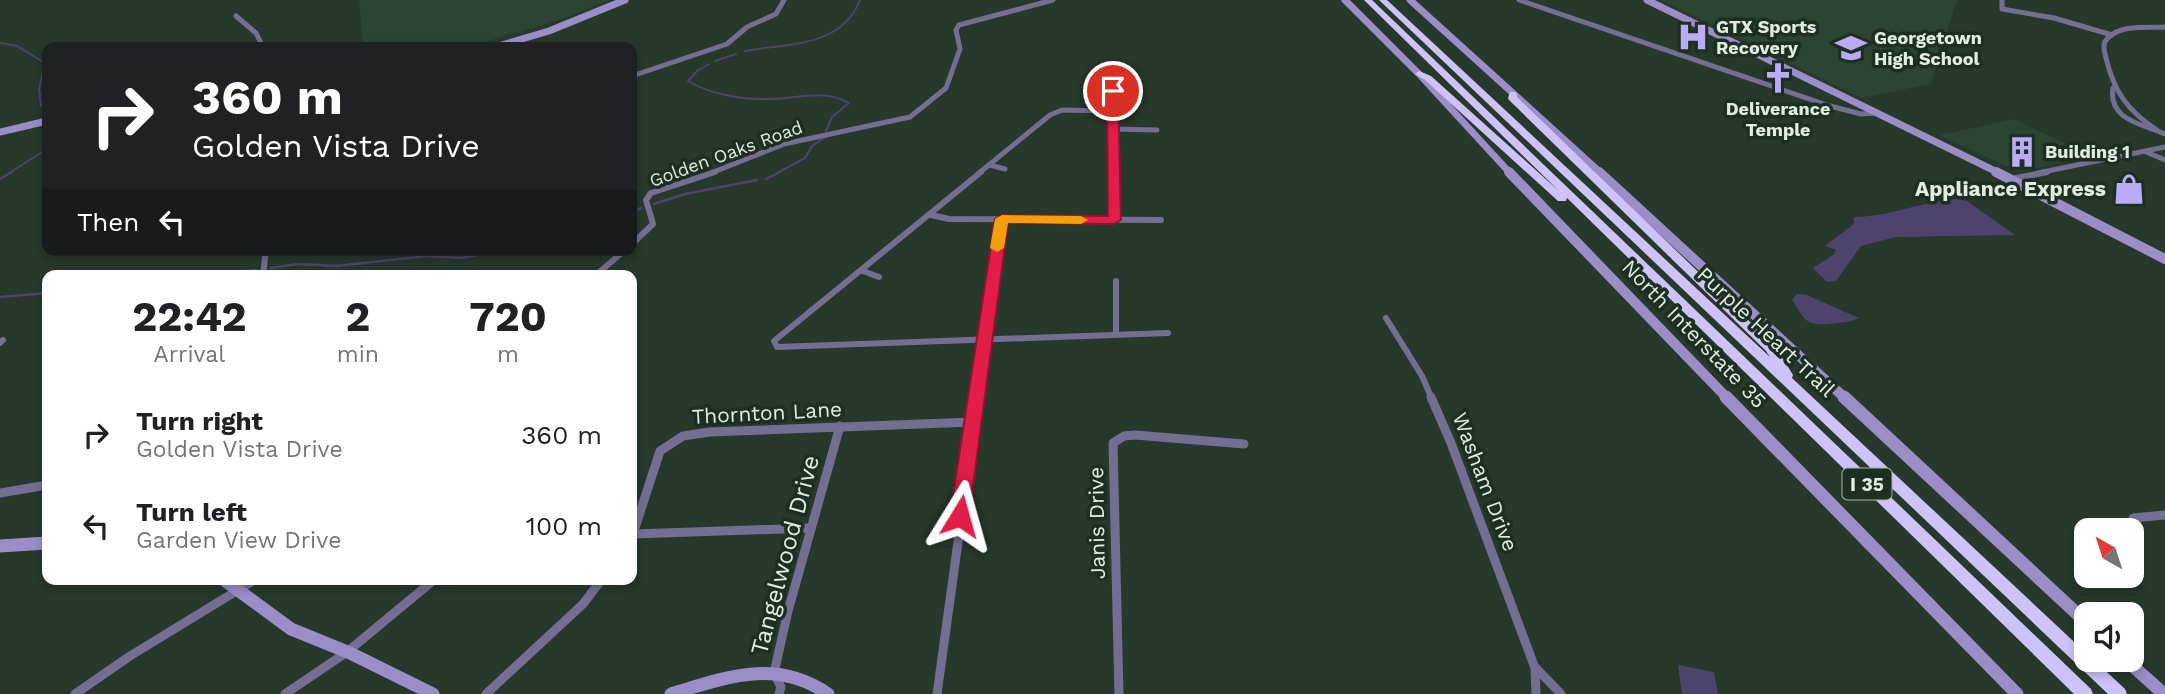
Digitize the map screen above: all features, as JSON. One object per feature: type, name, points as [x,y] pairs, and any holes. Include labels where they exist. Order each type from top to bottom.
[{"type":"highway","name":"Purple Heart Trail","points":[[1368,0],[2085,694]]},
{"type":"highway","name":"Purple Heart Trail","points":[[1383,0],[2119,694]]},
{"type":"highway","points":[[1419,74],[1428,78],[1634,266],[1650,274]]},
{"type":"highway","points":[[1513,94],[1512,98],[1771,349],[1797,390]]},
{"type":"main road","points":[[512,42],[549,31],[625,0]]},
{"type":"main road","name":"North Interstate 35","points":[[1345,0],[1419,74],[1564,232],[2017,694]]},
{"type":"main road","points":[[1410,0],[2074,611]]},
{"type":"main road","points":[[1647,0],[1879,113],[2165,259]]},
{"type":"main road","points":[[0,132],[42,122]]},
{"type":"main road","points":[[0,546],[42,543]]},
{"type":"main road","points":[[232,585],[277,621],[433,694]]},
{"type":"main road","points":[[2140,672],[2165,684]]},
{"type":"main road","points":[[2140,672],[2164,694]]},
{"type":"main road","points":[[671,694],[738,675],[774,673],[806,679],[828,694]]},
{"type":"street","points":[[637,74],[727,44],[747,27],[776,14],[785,0]]},
{"type":"street","name":"Golden Oaks Road","points":[[637,239],[653,224],[646,200],[651,193],[697,179],[783,144],[861,126],[908,119],[947,87],[960,49],[956,30],[959,25],[1053,0]]},
{"type":"street","points":[[1519,0],[1830,106],[1861,114],[1879,113]]},
{"type":"street","points":[[2002,0],[2002,9],[2054,18],[2112,34],[2165,27]]},
{"type":"street","points":[[236,16],[254,29],[262,42]]},
{"type":"street","points":[[2153,28],[2165,33]]},
{"type":"street","points":[[2112,34],[2104,40],[2104,45],[2113,88],[2125,107],[2157,130]]},
{"type":"street","points":[[1113,71],[1114,220]]},
{"type":"street","points":[[2113,88],[2110,100],[2114,111],[2165,134]]},
{"type":"street","points":[[1113,110],[1056,112],[774,341],[777,347],[1168,333]]},
{"type":"street","points":[[1113,129],[1157,130]]},
{"type":"street","points":[[2011,179],[2165,147]]},
{"type":"street","points":[[2146,151],[2165,160]]},
{"type":"street","points":[[990,165],[1005,169]]},
{"type":"street","points":[[931,215],[949,219],[1161,220]]},
{"type":"street","points":[[937,694],[1002,219]]},
{"type":"street","points":[[602,270],[618,256]]},
{"type":"street","points":[[863,271],[879,276]]},
{"type":"street","points":[[1116,281],[1116,335]]},
{"type":"street","name":"Washam Drive","points":[[1386,318],[1422,376],[1451,443],[1535,668],[1536,694]]},
{"type":"street","name":"Thornton Lane","points":[[637,523],[660,451],[669,442],[693,433],[973,422]]},
{"type":"street","name":"Tangelwood Drive","points":[[779,694],[780,687],[774,673],[810,528],[840,426]]},
{"type":"street","name":"Janis Drive","points":[[1119,694],[1114,443],[1124,436],[1135,435],[1244,444]]},
{"type":"street","points":[[0,493],[42,486]]},
{"type":"street","points":[[2133,518],[2165,515]]},
{"type":"street","points":[[637,536],[810,528]]},
{"type":"street","points":[[75,694],[130,656],[247,585]]},
{"type":"street","points":[[285,694],[347,652],[428,585]]},
{"type":"street","points":[[486,694],[583,604],[597,585]]},
{"type":"street","name":"Washam Drive","points":[[1535,668],[1561,694]]},
{"type":"shaded area","points":[[359,0],[608,0],[568,17],[486,42],[363,42]]},
{"type":"shaded area","name":"Georgetown High School","points":[[1661,0],[1957,0],[1931,84],[1861,98]]},
{"type":"shaded area","points":[[2014,119],[2090,156],[2019,172],[1939,135]]},
{"type":"shaded area","points":[[1955,199],[1967,201],[2015,235],[1896,237],[1861,246],[1836,281],[1827,282],[1813,268],[1833,255],[1836,250],[1825,246],[1854,224],[1854,217],[1879,215]]},
{"type":"shaded area","points":[[1797,294],[1807,295],[1859,318],[1827,324],[1808,322],[1792,299]]},
{"type":"shaded area","points":[[1678,665],[1714,672],[1718,694],[1682,694]]},
{"type":"waterway","points":[[745,51],[795,44],[827,35],[851,16],[860,0]]},
{"type":"waterway","points":[[0,43],[17,46],[42,61]]},
{"type":"waterway","points":[[715,61],[736,54]]},
{"type":"waterway","points":[[709,64],[697,71],[688,81],[716,93],[738,97],[768,99],[819,95],[849,103],[832,117],[826,131]]},
{"type":"waterway","points":[[41,106],[39,89],[42,76]]},
{"type":"waterway","points":[[777,173],[805,158],[812,146],[824,138]]},
{"type":"waterway","points":[[9,173],[42,152]]},
{"type":"waterway","points":[[0,179],[12,172]]},
{"type":"waterway","points":[[766,179],[780,172]]},
{"type":"waterway","points":[[654,204],[685,194],[757,180]]},
{"type":"waterway","points":[[637,210],[641,208]]},
{"type":"waterway","points":[[271,268],[298,264],[336,266],[427,256]]},
{"type":"waterway","points":[[427,256],[471,256]]},
{"type":"waterway","points":[[0,297],[42,293]]},
{"type":"slow traffic","points":[[997,248],[1002,219],[1081,220]]},
{"type":"place","name":"GTX Sports Recovery","points":[[1693,37]]},
{"type":"place","name":"Georgetown High School","points":[[1851,48]]},
{"type":"place","name":"Deliverance Temple","points":[[1778,78]]},
{"type":"place","name":"Building 1","points":[[2022,152]]},
{"type":"place","name":"Appliance Express","points":[[2129,189]]},
{"type":"route","points":[[960,516],[1002,219],[1114,220],[1113,91]]}]
